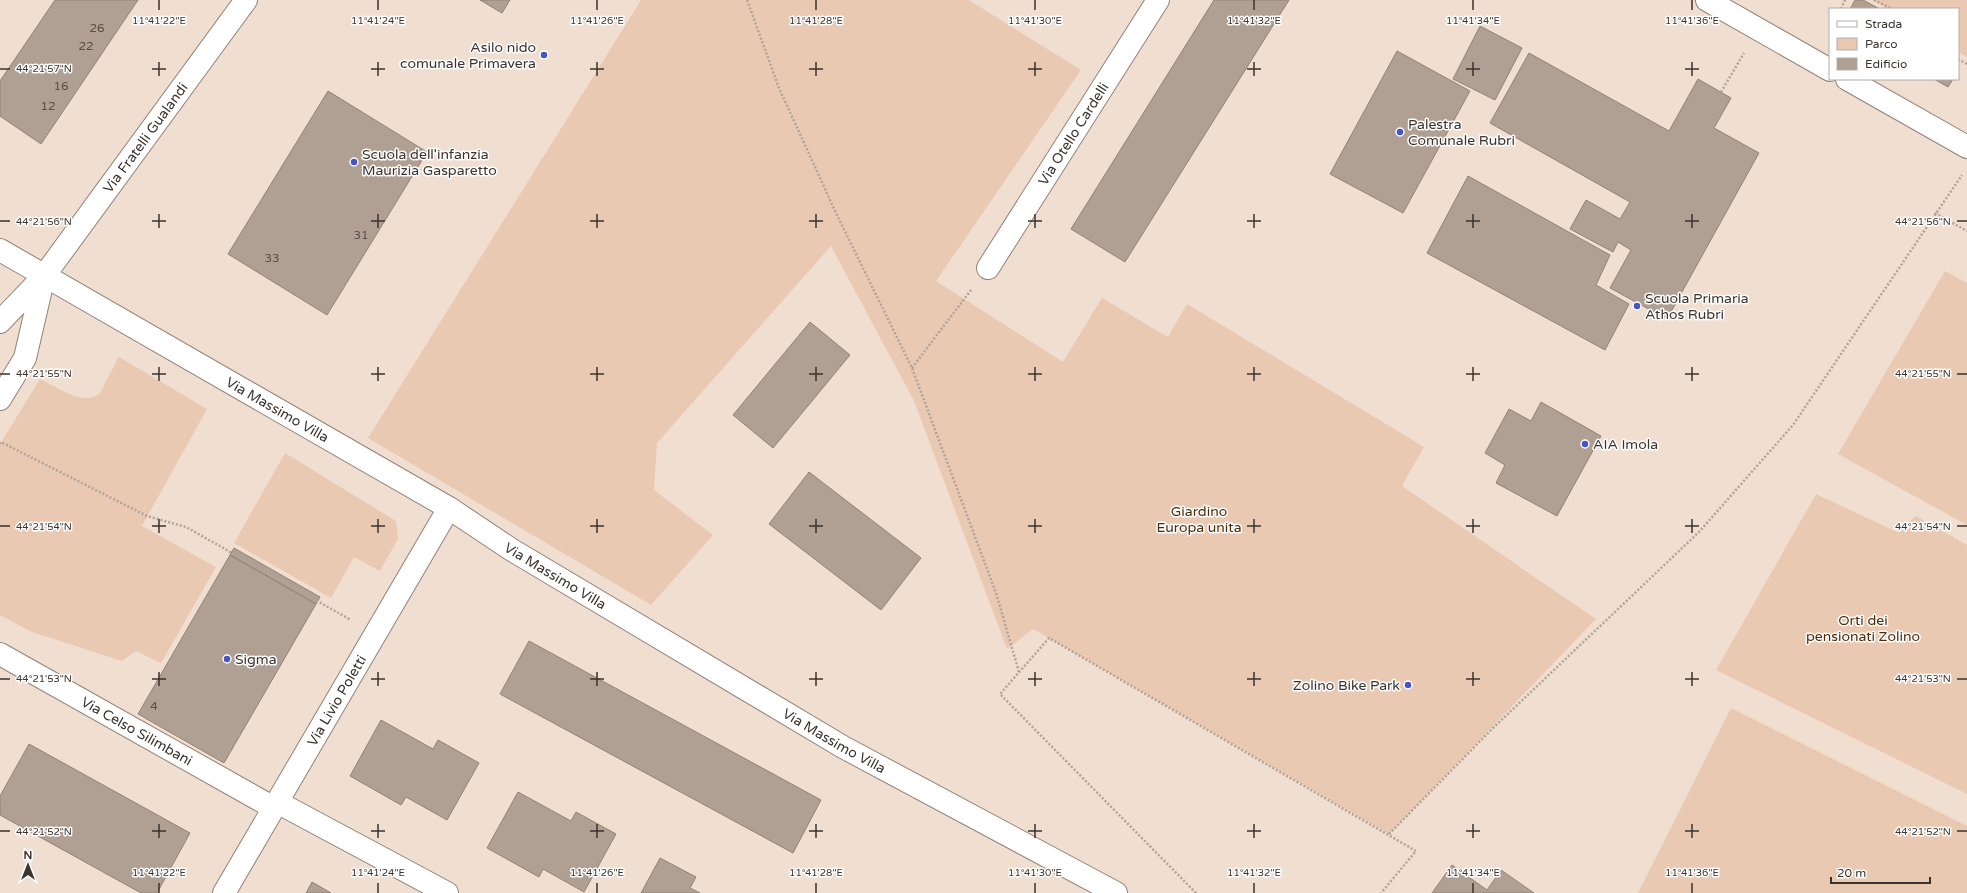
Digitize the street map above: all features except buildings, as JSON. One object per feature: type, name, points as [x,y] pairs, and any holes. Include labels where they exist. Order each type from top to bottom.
[{"type":"street","name":"Via Fratelli Gualandi","points":[[0,322],[44,276],[246,0]]},
{"type":"street","name":"Via Otello Cardelli","points":[[988,268],[1158,0]]},
{"type":"street","points":[[1707,0],[1829,69]]},
{"type":"street","points":[[1849,80],[1967,147]]},
{"type":"street","name":"Via Massimo Villa","points":[[0,250],[449,508],[512,550],[843,747],[1116,893]]},
{"type":"street","name":"Via Fratelli Gualandi","points":[[0,399],[25,358],[44,276]]},
{"type":"street","name":"Via Livio Poletti","points":[[224,893],[449,508]]},
{"type":"street","name":"Via Celso Silimbani","points":[[0,654],[276,805],[447,893]]},
{"type":"path","points":[[747,0],[779,88],[836,213],[912,368],[996,593],[1019,672]]},
{"type":"path","points":[[1874,0],[1890,8]]},
{"type":"path","points":[[1721,92],[1746,50]]},
{"type":"path","points":[[1389,834],[1493,728],[1704,526],[1793,425],[1963,173]]},
{"type":"path","points":[[1935,213],[1967,231]]},
{"type":"path","points":[[912,368],[988,268]]},
{"type":"path","points":[[0,444],[1,442],[147,516],[186,527],[328,606]]},
{"type":"path","points":[[1196,893],[1000,694],[1049,638],[1416,851],[1381,893]]},
{"type":"green space","name":"Giardino Europa unita","points":[[641,0],[969,0],[1081,70],[936,281],[1063,362],[1102,298],[1168,337],[1187,304],[1424,447],[1402,486],[1596,619],[1389,834],[1033,629],[1007,649],[914,401],[831,246],[657,443],[654,490],[713,535],[651,605],[368,438]]},
{"type":"green space","points":[[1872,0],[1967,0],[1967,57],[1959,53],[1959,8],[1887,8]]},
{"type":"green space","points":[[1945,271],[1967,283],[1967,525],[1838,454]]},
{"type":"green space","points":[[119,357],[207,409],[142,526],[216,567],[161,663],[136,651],[122,661],[32,632],[0,615],[0,444],[40,379],[78,397],[94,397],[100,393]]},
{"type":"green space","points":[[285,453],[396,521],[398,539],[380,571],[354,557],[331,598],[234,543]]},
{"type":"green space","name":"Orti dei pensionati Zolino","points":[[1816,494],[1897,532],[1916,516],[1967,545],[1967,794],[1716,670]]},
{"type":"green space","points":[[1731,708],[1967,826],[1967,893],[1638,893]]},
{"type":"place","name":"Asilo nido comunale Primavera","points":[[544,55]]},
{"type":"place","name":"Palestra Comunale Rubri","points":[[1400,132]]},
{"type":"place","name":"Scuola dell'infanzia Maurizia Gasparetto","points":[[354,162]]},
{"type":"place","name":"Scuola Primaria Athos Rubri","points":[[1637,306]]},
{"type":"place","name":"AIA Imola","points":[[1585,444]]},
{"type":"place","name":"Sigma","points":[[227,659]]},
{"type":"place","name":"Zolino Bike Park","points":[[1408,685]]}]
